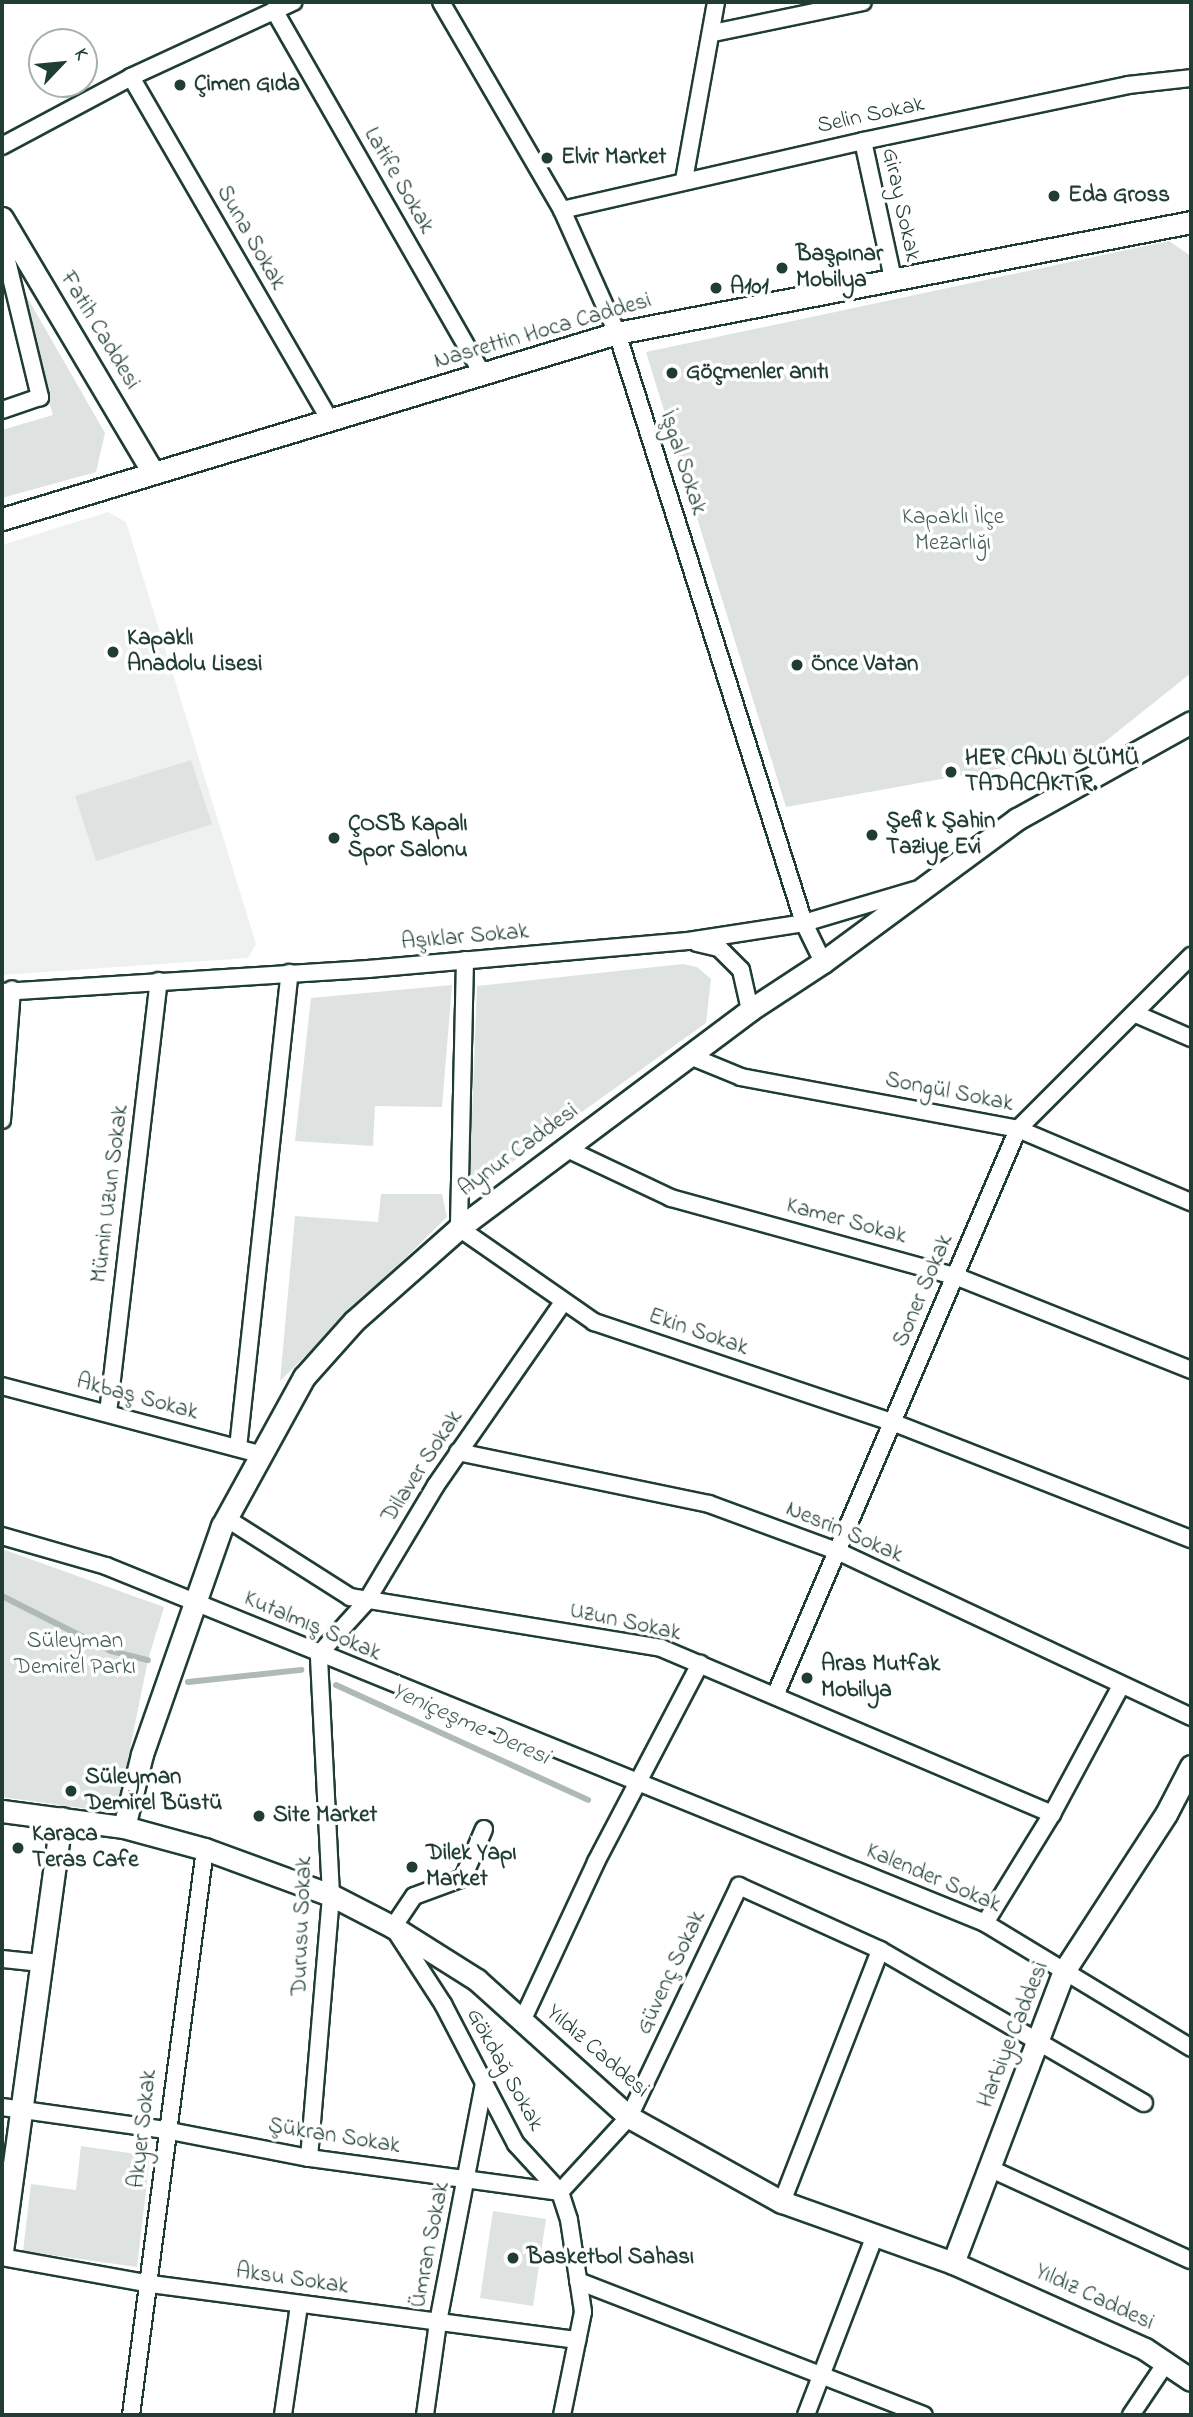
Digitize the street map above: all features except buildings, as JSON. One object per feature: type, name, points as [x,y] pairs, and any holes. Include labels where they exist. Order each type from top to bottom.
[{"type":"street","points":[[2,146],[131,77],[293,2]]},
{"type":"street","name":"İşgal Sokak","points":[[441,2],[562,210],[617,333],[804,923],[823,962]]},
{"type":"street","points":[[684,180],[713,33],[716,2]]},
{"type":"street","points":[[713,33],[863,2]]},
{"type":"street","name":"Latife Sokak","points":[[274,10],[483,375]]},
{"type":"street","name":"Suna Sokak","points":[[131,77],[331,422]]},
{"type":"street","name":"Selin Sokak","points":[[562,210],[684,180],[1128,85],[1191,78]]},
{"type":"street","name":"Giray Sokak","points":[[863,141],[893,279]]},
{"type":"street","name":"Fatih Caddesi","points":[[2,218],[152,471]]},
{"type":"street","name":"Nasrettin Hoca Caddesi","points":[[2,519],[152,471],[331,422],[617,333],[1191,222]]},
{"type":"street","points":[[2,240],[40,397],[2,410]]},
{"type":"street","name":"Aynur Caddesi","points":[[124,1827],[142,1754],[226,1518],[285,1406],[320,1357],[384,1292],[458,1228],[750,1010],[823,962],[1017,819],[1191,722]]},
{"type":"street","name":"Aşıklar Sokak","points":[[7,991],[290,973],[688,941],[804,923],[926,886]]},
{"type":"street","points":[[688,941],[719,948],[741,970],[750,1010]]},
{"type":"street","name":"Soner Sokak","points":[[775,1696],[1018,1129],[1136,1014],[1191,956]]},
{"type":"street","points":[[458,1228],[466,960]]},
{"type":"street","points":[[237,1448],[290,973]]},
{"type":"street","name":"Mümin Uzun Sokak","points":[[108,1413],[159,981]]},
{"type":"street","points":[[2,1121],[7,991]]},
{"type":"street","points":[[1136,1014],[1191,1038]]},
{"type":"street","name":"Songül Sokak","points":[[690,1056],[741,1077],[1018,1129],[1191,1202]]},
{"type":"street","name":"Kamer Sokak","points":[[567,1149],[671,1198],[955,1276],[1191,1370]]},
{"type":"street","name":"Ekin Sokak","points":[[458,1228],[594,1322],[892,1422],[1191,1539]]},
{"type":"street","name":"Dilaver Sokak","points":[[319,1654],[366,1602],[458,1452],[563,1302]]},
{"type":"street","name":"Akbaş Sokak","points":[[2,1386],[260,1454]]},
{"type":"street","name":"Nesrin Sokak","points":[[458,1452],[709,1504],[837,1551],[1191,1717]]},
{"type":"street","name":"Uzun Sokak","points":[[226,1518],[350,1597],[366,1602],[661,1648],[1052,1814]]},
{"type":"street","name":"Kutalmış Sokak","points":[[2,1536],[106,1566],[641,1782]]},
{"type":"street","name":"Durusu Sokak","points":[[309,2158],[331,1895],[319,1654]]},
{"type":"street","points":[[522,2021],[596,1862],[641,1782],[700,1664]]},
{"type":"street","points":[[985,1923],[1052,1814],[1121,1686]]},
{"type":"street","name":"Harbiye Caddesi","points":[[953,2263],[1064,1971],[1166,1814],[1191,1766]]},
{"type":"street","name":"Kalender Sokak","points":[[641,1782],[985,1923],[1191,2048]]},
{"type":"street","name":"Yıldız Caddesi","points":[[2,1811],[124,1827],[205,1849],[331,1895],[393,1927],[477,1980],[629,2117],[782,2202],[953,2263],[1145,2349],[1191,2379]]},
{"type":"street","points":[[2,2251],[10,2108],[40,1963],[61,1818]]},
{"type":"street","points":[[393,1927],[414,1896],[463,1878],[484,1829]]},
{"type":"street","name":"Akyer Sokak","points":[[131,2415],[151,2284],[165,2130],[205,1849]]},
{"type":"street","name":"Güvenç Sokak","points":[[629,2117],[739,1886],[880,1950]]},
{"type":"street","name":"Gökdağ Sokak","points":[[393,1927],[443,2004],[516,2144],[560,2192]]},
{"type":"street","points":[[782,2202],[880,1950],[1144,2103]]},
{"type":"street","points":[[2,1959],[40,1963]]},
{"type":"street","name":"Ümran Sokak","points":[[425,2415],[438,2322],[484,2083]]},
{"type":"street","name":"Şükran Sokak","points":[[10,2108],[165,2130],[309,2158],[560,2192]]},
{"type":"street","points":[[562,2415],[583,2312],[560,2192],[629,2117]]},
{"type":"street","points":[[989,2168],[1189,2260]]},
{"type":"street","points":[[806,2415],[875,2235]]},
{"type":"street","name":"Aksu Sokak","points":[[2,2257],[151,2284],[578,2340]]},
{"type":"street","points":[[578,2281],[924,2415]]},
{"type":"street","points":[[283,2415],[299,2305]]},
{"type":"street","points":[[1131,2415],[1166,2363]]},
{"type":"shaded area","points":[[108,512],[126,522],[256,944],[248,958],[2,975],[2,545]]},
{"type":"green space","name":"Kapaklı İlçe Mezarlığı","points":[[1169,241],[1191,256],[1191,673],[1092,752],[786,807],[646,352]]},
{"type":"green space","points":[[23,290],[105,433],[96,472],[2,498],[2,430],[53,415],[17,292]]},
{"type":"green space","points":[[191,760],[212,824],[96,861],[75,796]]},
{"type":"green space","points":[[683,964],[697,967],[711,979],[706,1023],[469,1193],[477,986]]},
{"type":"green space","points":[[452,985],[442,1107],[375,1106],[373,1146],[295,1141],[311,998]]},
{"type":"green space","points":[[381,1194],[442,1194],[447,1217],[280,1381],[295,1216],[378,1222]]},
{"type":"green space","name":"Süleyman Demirel Parkı","points":[[2,1549],[164,1607],[148,1660],[120,1798],[103,1811],[2,1797]]},
{"type":"green space","points":[[81,2146],[150,2156],[137,2267],[23,2251],[31,2184],[76,2190]]},
{"type":"green space","name":"Basketbol Sahası","points":[[493,2211],[546,2219],[533,2306],[480,2298]]},
{"type":"waterway","points":[[2,1596],[111,1651],[148,1660]]},
{"type":"waterway","name":"Yeniçeşme Deresi","points":[[188,1682],[301,1670]]},
{"type":"waterway","name":"Yeniçeşme Deresi","points":[[336,1685],[588,1800]]},
{"type":"place","name":"Çimen Gıda","points":[[180,85]]},
{"type":"place","name":"Elvir Market","points":[[547,158]]},
{"type":"place","name":"Eda Gross","points":[[1054,196]]},
{"type":"place","name":"Başpınar Mobilya","points":[[782,268]]},
{"type":"place","name":"A101","points":[[716,288]]},
{"type":"place","name":"Göçmenler anıtı","points":[[672,373]]},
{"type":"place","name":"Kapaklı Anadolu Lisesi","points":[[113,652]]},
{"type":"place","name":"Önce Vatan","points":[[797,665]]},
{"type":"place","name":"HER CANLI ÖLÜMÜ TADACAKTIR.","points":[[951,772]]},
{"type":"place","name":"Şefik Şahin Taziye Evi","points":[[872,835]]},
{"type":"place","name":"ÇOSB Kapalı Spor Salonu","points":[[334,838]]},
{"type":"place","name":"Aras Mutfak Mobilya","points":[[807,1678]]},
{"type":"place","name":"Süleyman Demirel Büstü","points":[[71,1791]]},
{"type":"place","name":"Site Market","points":[[259,1816]]},
{"type":"place","name":"Karaca Teras Cafe","points":[[18,1848]]},
{"type":"place","name":"Dilek Yapı Market","points":[[412,1867]]},
{"type":"place","name":"Basketbol Sahası","points":[[513,2258]]}]
